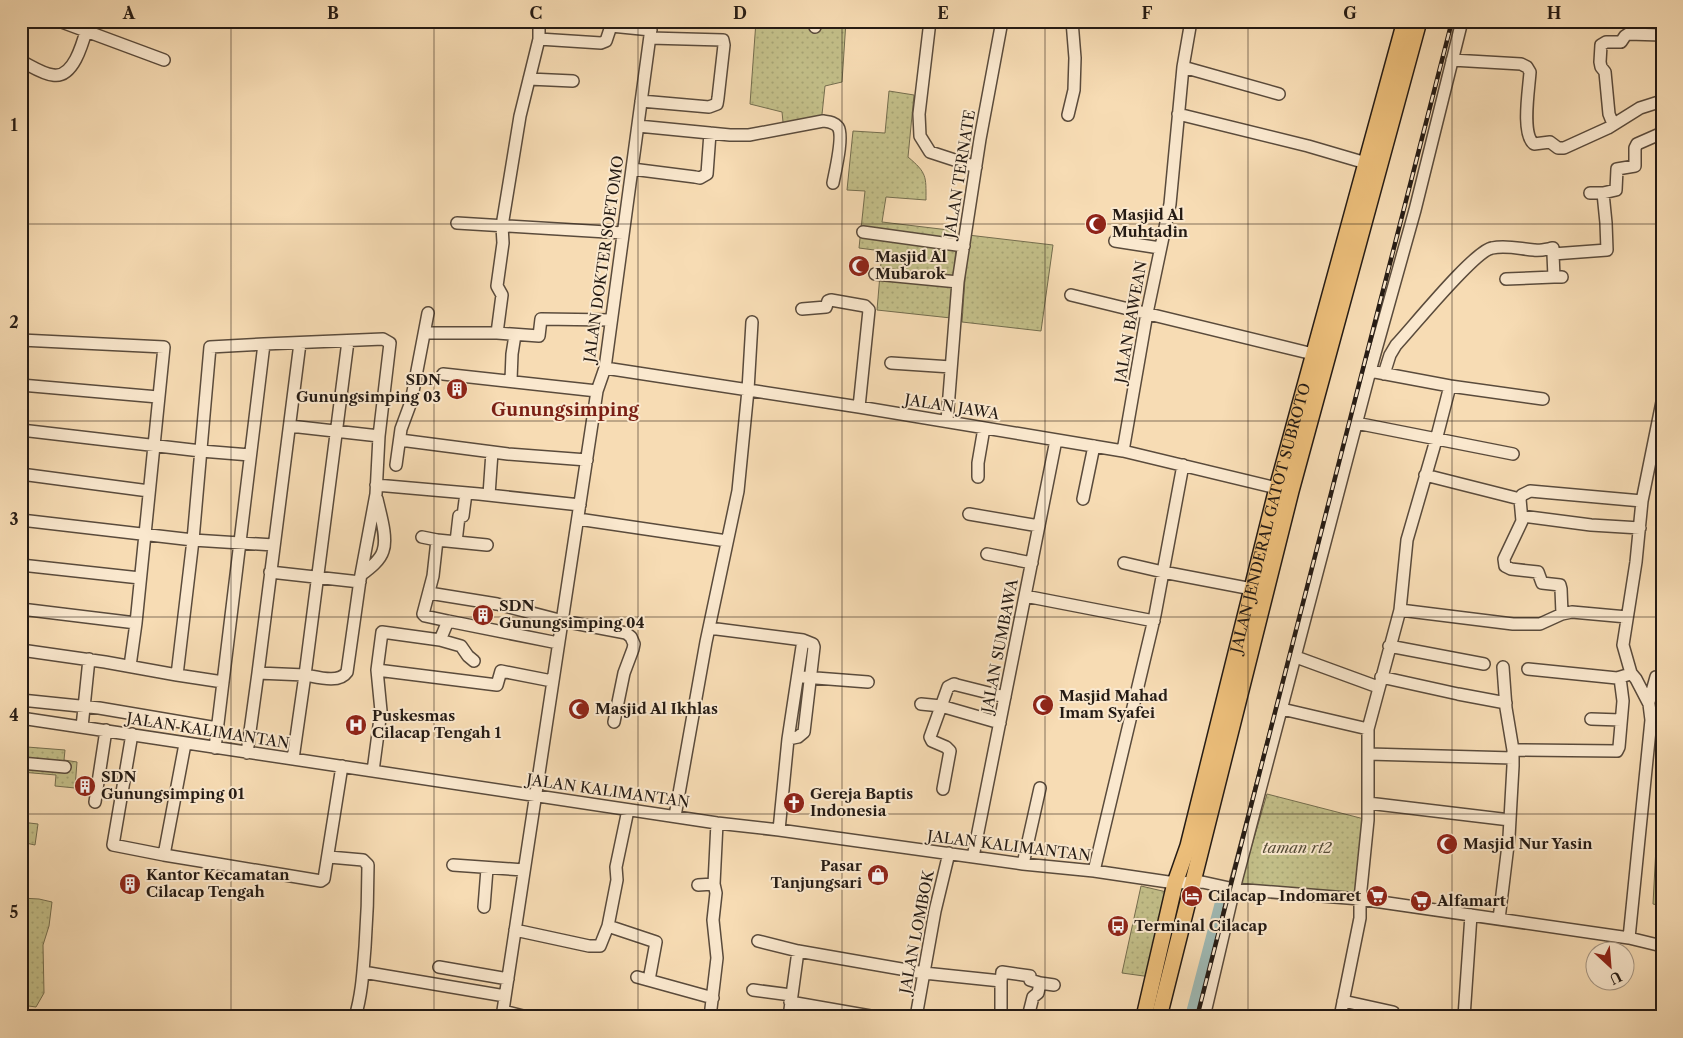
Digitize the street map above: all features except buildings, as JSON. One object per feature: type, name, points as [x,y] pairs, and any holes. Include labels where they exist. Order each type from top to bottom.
[{"type":"main road","name":"JALAN JENDERAL GATOT SUBROTO","points":[[1144,1017],[1175,883],[1188,846],[1252,589],[1284,489],[1380,136],[1405,21]]},
{"type":"main road","name":"JALAN JENDERAL GATOT SUBROTO","points":[[1159,1017],[1193,882],[1284,489],[1313,354],[1366,163],[1380,136],[1419,21]]},
{"type":"street","points":[[59,21],[88,26],[164,60]]},
{"type":"street","points":[[497,333],[502,295],[498,286],[504,243],[502,226],[510,141],[529,80],[538,39],[539,21]]},
{"type":"street","points":[[930,21],[919,114],[920,136],[930,152],[976,167]]},
{"type":"street","name":"JALAN TERNATE","points":[[947,421],[958,282],[1002,21]]},
{"type":"street","points":[[1068,115],[1074,90],[1075,58],[1072,21]]},
{"type":"street","name":"JALAN BAWEAN","points":[[1123,450],[1147,313],[1170,204],[1183,67],[1190,21]]},
{"type":"street","points":[[1204,1017],[1234,888],[1356,423],[1415,210],[1462,21]]},
{"type":"street","points":[[21,61],[43,72],[61,75],[68,71],[75,62],[88,26]]},
{"type":"street","points":[[538,39],[600,43],[606,40],[611,26],[723,40],[717,104],[709,107],[641,101]]},
{"type":"street","name":"JALAN DOKTER SOETOMO","points":[[502,1014],[597,391],[605,368],[651,30]]},
{"type":"street","points":[[1613,124],[1608,114],[1606,75],[1601,67],[1601,45],[1606,42],[1622,42],[1628,34],[1662,35]]},
{"type":"street","points":[[1452,60],[1521,64],[1527,67],[1530,72],[1527,129],[1530,139],[1534,144],[1550,142],[1558,148],[1564,148],[1608,128],[1640,108],[1662,100]]},
{"type":"street","points":[[1183,67],[1221,73],[1279,94]]},
{"type":"street","points":[[21,71],[43,72]]},
{"type":"street","points":[[529,80],[573,81]]},
{"type":"street","points":[[1178,114],[1308,146],[1366,163]]},
{"type":"street","points":[[638,126],[749,135],[823,121],[833,122],[840,131],[833,183]]},
{"type":"street","points":[[632,169],[695,178],[704,177],[707,174],[710,133]]},
{"type":"street","points":[[1590,193],[1616,190],[1618,169],[1635,166],[1635,148],[1637,144],[1662,133]]},
{"type":"street","points":[[1554,254],[1607,250],[1603,193]]},
{"type":"street","points":[[456,223],[623,233]]},
{"type":"street","points":[[863,232],[964,246]]},
{"type":"street","points":[[1115,241],[1160,248]]},
{"type":"street","points":[[1384,374],[1390,355],[1396,345],[1465,266],[1482,252],[1492,248],[1514,247],[1536,251],[1553,248],[1558,277],[1506,279]]},
{"type":"street","points":[[875,274],[958,282]]},
{"type":"street","points":[[1070,295],[1313,354]]},
{"type":"street","points":[[802,309],[826,307],[829,300],[865,306],[869,310],[858,407]]},
{"type":"street","points":[[396,465],[401,429],[411,402],[428,313]]},
{"type":"street","points":[[425,333],[497,333],[539,336],[541,319],[612,320]]},
{"type":"street","points":[[675,816],[709,628],[738,491],[748,390],[752,322]]},
{"type":"street","points":[[511,380],[515,335]]},
{"type":"street","points":[[177,675],[193,540],[210,346],[383,339],[390,343],[378,436],[376,490],[346,675],[336,679],[305,675],[258,673]]},
{"type":"street","points":[[21,340],[164,347],[130,666]]},
{"type":"street","points":[[294,755],[348,341]]},
{"type":"street","points":[[248,746],[300,343]]},
{"type":"street","points":[[21,700],[83,718],[216,739],[264,344]]},
{"type":"street","points":[[891,363],[951,367]]},
{"type":"street","name":"JALAN JAWA","points":[[605,368],[1123,450],[1284,489]]},
{"type":"street","points":[[1370,371],[1450,386],[1543,399]]},
{"type":"street","points":[[443,374],[597,391]]},
{"type":"street","points":[[21,384],[158,397]]},
{"type":"street","points":[[1340,1017],[1360,918],[1360,898],[1368,820],[1368,729],[1400,610],[1407,540],[1450,386]]},
{"type":"street","points":[[1368,754],[1617,752],[1625,675],[1623,644],[1640,528],[1642,501],[1662,402]]},
{"type":"street","points":[[1356,423],[1513,454]]},
{"type":"street","points":[[290,426],[378,436]]},
{"type":"street","points":[[978,477],[978,463],[984,428]]},
{"type":"street","points":[[21,430],[250,455]]},
{"type":"street","points":[[400,440],[492,452],[586,460]]},
{"type":"street","name":"JALAN SUMBAWA","points":[[973,857],[1056,440]]},
{"type":"street","points":[[1083,499],[1094,446]]},
{"type":"street","points":[[489,495],[492,452]]},
{"type":"street","points":[[1094,871],[1154,621],[1184,465]]},
{"type":"street","points":[[21,474],[149,492]]},
{"type":"street","points":[[1425,475],[1520,499]]},
{"type":"street","points":[[376,490],[466,493],[580,506]]},
{"type":"street","points":[[361,579],[384,551],[384,536],[376,490]]},
{"type":"street","points":[[1562,614],[1560,586],[1542,583],[1541,575],[1538,572],[1511,569],[1505,566],[1504,559],[1520,525],[1522,516],[1520,499],[1522,495],[1530,492],[1642,501]]},
{"type":"street","points":[[456,542],[459,516],[464,516],[466,493]]},
{"type":"street","points":[[969,514],[1039,526]]},
{"type":"street","points":[[1522,516],[1591,525],[1640,528]]},
{"type":"street","points":[[578,518],[727,541]]},
{"type":"street","points":[[21,520],[193,540],[274,545]]},
{"type":"street","points":[[422,537],[487,545]]},
{"type":"street","points":[[437,540],[433,576],[423,615],[558,643]]},
{"type":"street","points":[[987,554],[1032,563]]},
{"type":"street","points":[[1124,563],[1252,589]]},
{"type":"street","points":[[21,565],[140,578]]},
{"type":"street","points":[[270,572],[361,579]]},
{"type":"street","points":[[429,593],[497,604],[563,621],[626,633],[631,637],[634,644],[624,673],[614,722]]},
{"type":"street","points":[[1025,596],[1154,621]]},
{"type":"street","points":[[21,609],[136,623]]},
{"type":"street","points":[[1400,610],[1513,624],[1540,624],[1562,614],[1572,612],[1627,617]]},
{"type":"street","points":[[440,640],[448,620]]},
{"type":"street","points":[[709,628],[803,640],[810,642],[814,646],[804,732],[798,737],[788,738]]},
{"type":"street","points":[[374,771],[381,712],[377,670],[382,632],[440,640],[462,646],[468,656],[474,661]]},
{"type":"street","points":[[779,830],[788,738],[803,640]]},
{"type":"street","points":[[1389,646],[1484,664]]},
{"type":"street","points":[[21,650],[89,659],[223,682]]},
{"type":"street","points":[[1296,657],[1380,682],[1506,703]]},
{"type":"street","points":[[83,718],[89,659]]},
{"type":"street","points":[[1499,919],[1510,820],[1513,754],[1503,667]]},
{"type":"street","points":[[1528,669],[1625,675],[1636,679],[1648,702],[1652,720],[1630,938]]},
{"type":"street","points":[[377,670],[497,685],[501,672],[552,681]]},
{"type":"street","points":[[797,676],[868,682]]},
{"type":"street","points":[[1648,702],[1656,677],[1662,677]]},
{"type":"street","points":[[943,788],[950,751],[946,747],[932,741],[930,737],[948,687],[954,684],[1005,697]]},
{"type":"street","points":[[921,704],[941,706],[1000,724]]},
{"type":"street","points":[[1282,709],[1368,729]]},
{"type":"street","name":"JALAN KALIMANTAN","points":[[21,718],[83,718],[106,730],[184,744],[216,739],[342,766],[717,823],[1175,883],[1202,882],[1234,888],[1360,898],[1630,938],[1662,946]]},
{"type":"street","points":[[1591,719],[1621,720]]},
{"type":"street","points":[[95,802],[106,730]]},
{"type":"street","points":[[132,734],[113,845],[321,880],[326,876],[342,766]]},
{"type":"street","points":[[164,855],[184,744]]},
{"type":"street","points":[[21,763],[65,767]]},
{"type":"street","points":[[1023,864],[1040,788]]},
{"type":"street","points":[[1368,803],[1510,820]]},
{"type":"street","points":[[515,930],[597,947],[602,944],[608,926],[617,880],[616,867],[628,810]]},
{"type":"street","points":[[710,1017],[717,958],[714,920],[716,893],[714,884],[717,823]]},
{"type":"street","name":"JALAN LOMBOK","points":[[916,1017],[949,853]]},
{"type":"street","points":[[329,857],[363,860],[368,865],[368,910],[363,972],[359,1003],[354,1017]]},
{"type":"street","points":[[453,866],[524,870]]},
{"type":"street","points":[[484,907],[487,869]]},
{"type":"street","points":[[698,885],[714,884]]},
{"type":"street","points":[[1464,1017],[1470,915]]},
{"type":"street","points":[[608,926],[656,942],[649,980]]},
{"type":"street","points":[[758,941],[798,951],[924,973],[1001,981]]},
{"type":"street","points":[[789,1017],[798,951]]},
{"type":"street","points":[[439,967],[508,978]]},
{"type":"street","points":[[363,972],[505,996]]},
{"type":"street","points":[[1001,1017],[1002,972],[1030,976],[1030,980],[1054,985]]},
{"type":"street","points":[[637,977],[713,998]]},
{"type":"street","points":[[1028,1017],[1033,997],[1038,993],[1040,983]]},
{"type":"street","points":[[753,990],[876,1017]]},
{"type":"street","points":[[1342,1001],[1393,1012],[1392,1017]]},
{"type":"street","points":[[502,1014],[527,1017]]},
{"type":"green space","points":[[756,21],[846,21],[842,82],[825,86],[821,124],[784,132],[782,112],[750,104]]},
{"type":"green space","points":[[889,91],[914,95],[908,157],[922,171],[926,185],[926,200],[886,197],[882,222],[957,231],[951,318],[877,310],[882,251],[859,248],[865,191],[847,190],[853,131],[885,133]]},
{"type":"green space","points":[[968,235],[1053,245],[1041,331],[962,322]]},
{"type":"green space","points":[[21,734],[28,735],[27,747],[65,750],[64,760],[77,762],[75,788],[55,786],[56,775],[21,772]]},
{"type":"green space","name":"taman rt2","points":[[1267,794],[1368,820],[1360,899],[1239,889]]},
{"type":"green space","points":[[21,822],[38,824],[35,845],[21,842]]},
{"type":"green space","points":[[1657,828],[1662,829],[1662,906],[1653,904]]},
{"type":"green space","points":[[1141,886],[1171,893],[1151,977],[1122,973]]},
{"type":"green space","points":[[21,898],[52,902],[49,926],[43,945],[44,993],[36,1007],[21,1005]]},
{"type":"waterway","points":[[1193,1017],[1225,895]]},
{"type":"railway","points":[[1197,1017],[1452,21]]},
{"type":"place","name":"Masjid Al Muhtadin","points":[[1096,224]]},
{"type":"place","name":"Masjid Al Mubarok","points":[[859,266]]},
{"type":"place","name":"SDN Gunungsimping 03","points":[[457,389]]},
{"type":"place","name":"SDN Gunungsimping 04","points":[[483,615]]},
{"type":"place","name":"Masjid Mahad Imam Syafei","points":[[1043,705]]},
{"type":"place","name":"Masjid Al Ikhlas","points":[[579,709]]},
{"type":"place","name":"Puskesmas Cilacap Tengah 1","points":[[356,725]]},
{"type":"place","name":"SDN Gunungsimping 01","points":[[85,786]]},
{"type":"place","name":"Gereja Baptis Indonesia","points":[[794,803]]},
{"type":"place","name":"Masjid Nur Yasin","points":[[1447,844]]},
{"type":"place","name":"Pasar Tanjungsari","points":[[878,875]]},
{"type":"place","name":"Kantor Kecamatan Cilacap Tengah","points":[[130,884]]},
{"type":"place","name":"Cilacap","points":[[1192,896]]},
{"type":"place","name":"Indomaret","points":[[1377,896]]},
{"type":"place","name":"Alfamart","points":[[1421,901]]},
{"type":"place","name":"Terminal Cilacap","points":[[1118,926]]},
{"type":"district","name":"Gunungsimping","points":[[565,410]]}]
